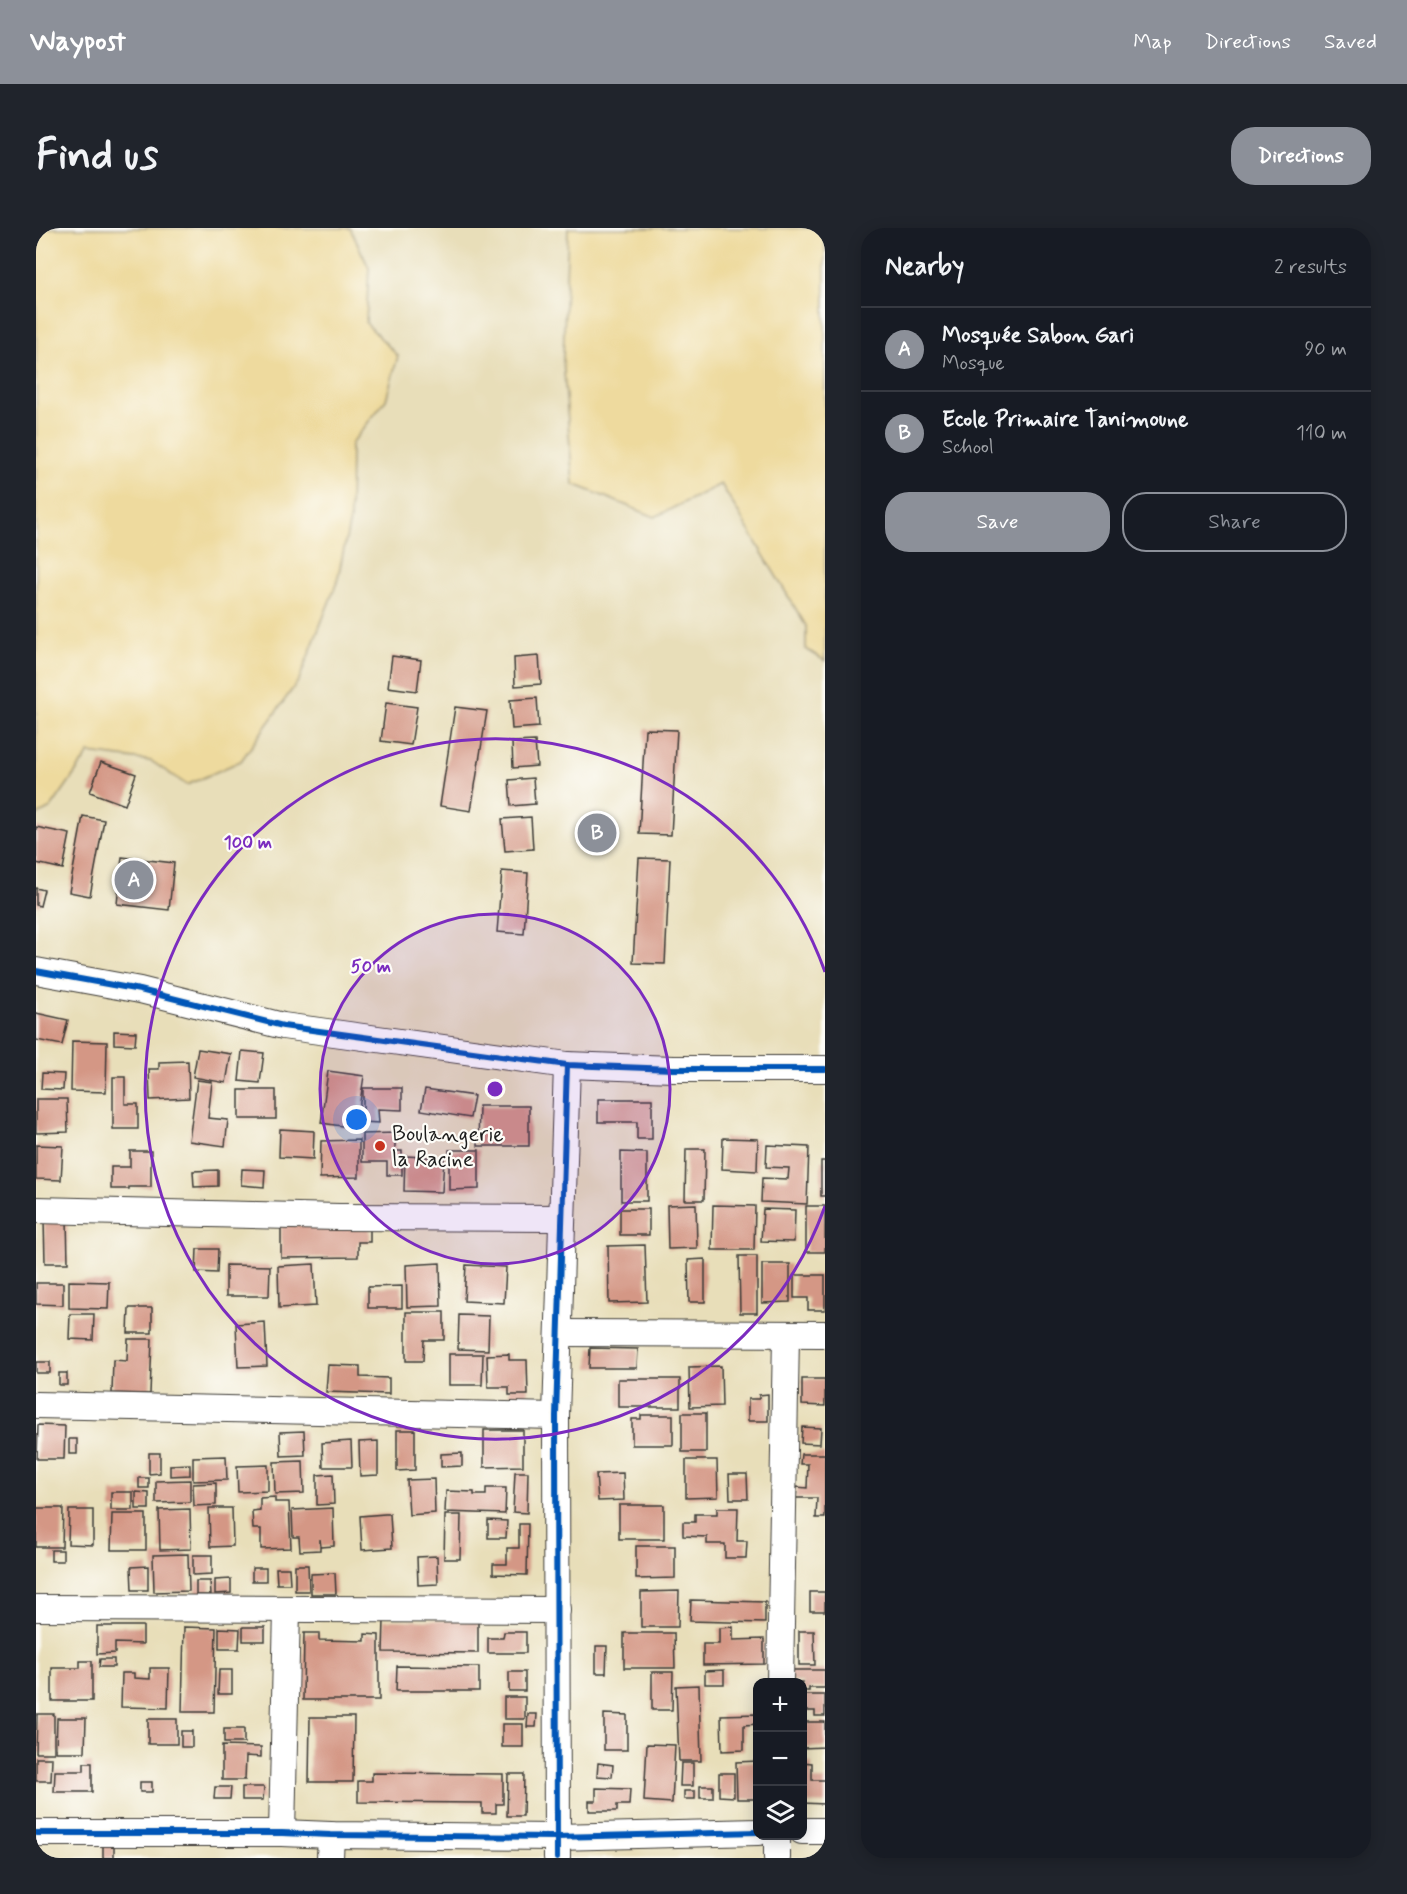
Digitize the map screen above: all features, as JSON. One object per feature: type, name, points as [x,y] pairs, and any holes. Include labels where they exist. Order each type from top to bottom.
[{"type":"street","points":[[36,971],[141,990],[283,1026],[567,1065],[673,1069],[825,1069]]},
{"type":"street","points":[[557,1847],[556,1416],[567,1065]]},
{"type":"street","points":[[36,1210],[561,1218]]},
{"type":"street","points":[[559,1333],[825,1335]]},
{"type":"street","points":[[780,1678],[786,1334]]},
{"type":"street","points":[[36,1405],[556,1416]]},
{"type":"street","points":[[36,1608],[557,1610]]},
{"type":"street","points":[[282,1833],[288,1608]]},
{"type":"street","points":[[807,1831],[825,1831]]},
{"type":"street","points":[[36,1833],[282,1833],[331,1847],[557,1847],[753,1832]]},
{"type":"street","points":[[777,1840],[777,1858]]},
{"type":"sand","points":[[36,228],[350,228],[369,268],[366,323],[398,356],[386,400],[351,444],[350,520],[337,582],[299,680],[241,761],[187,785],[151,761],[89,753],[51,808],[36,816]]},
{"type":"sand","points":[[568,228],[825,228],[825,661],[806,649],[806,626],[721,484],[655,517],[573,484],[563,359]]},
{"type":"building","points":[[392,656],[421,660],[417,691],[388,687]]},
{"type":"building","points":[[539,656],[541,684],[515,686],[514,658]]},
{"type":"building","points":[[537,698],[539,727],[512,729],[510,700]]},
{"type":"building","points":[[386,703],[417,707],[411,745],[381,741]]},
{"type":"building","points":[[455,707],[487,711],[471,811],[440,806]]},
{"type":"building","points":[[645,729],[677,730],[671,835],[639,834]]},
{"type":"building","points":[[535,741],[537,766],[513,768],[512,742]]},
{"type":"building","points":[[101,762],[136,774],[125,805],[90,792]]},
{"type":"building","points":[[533,778],[535,804],[511,806],[509,780]]},
{"type":"building","points":[[83,816],[104,820],[90,896],[69,892]]},
{"type":"building","points":[[531,817],[533,849],[505,851],[502,819]]},
{"type":"building","points":[[36,827],[70,834],[63,869],[36,863]]},
{"type":"building","points":[[122,857],[174,863],[169,910],[117,904]]},
{"type":"building","points":[[639,858],[670,859],[665,964],[633,963]]},
{"type":"building","points":[[502,871],[528,873],[524,934],[497,932]]},
{"type":"building","points":[[36,888],[44,890],[40,906],[36,905]]},
{"type":"building","points":[[36,1013],[68,1020],[62,1045],[36,1040]]},
{"type":"building","points":[[114,1031],[136,1032],[135,1045],[114,1044]]},
{"type":"building","points":[[72,1041],[107,1042],[106,1092],[71,1091]]},
{"type":"building","points":[[198,1049],[231,1054],[226,1083],[193,1077]]},
{"type":"building","points":[[242,1051],[264,1053],[260,1083],[239,1081]]},
{"type":"building","points":[[188,1061],[189,1098],[150,1100],[149,1069],[159,1069],[159,1062]]},
{"type":"building","points":[[328,1071],[364,1076],[356,1128],[321,1123]]},
{"type":"building","points":[[42,1073],[64,1074],[63,1090],[41,1089]]},
{"type":"building","points":[[113,1077],[125,1077],[125,1104],[138,1104],[138,1129],[113,1129]]},
{"type":"building","points":[[197,1080],[212,1082],[208,1118],[228,1120],[225,1146],[189,1141]]},
{"type":"building","points":[[363,1088],[402,1088],[402,1110],[378,1109],[379,1123],[363,1122]]},
{"type":"building","points":[[425,1089],[474,1096],[470,1118],[421,1110]]},
{"type":"building","points":[[239,1090],[276,1090],[276,1119],[239,1119]]},
{"type":"building","points":[[36,1099],[67,1099],[68,1132],[36,1133]]},
{"type":"building","points":[[598,1099],[652,1099],[652,1139],[637,1139],[637,1122],[598,1122]]},
{"type":"building","points":[[479,1106],[529,1106],[529,1146],[478,1146]]},
{"type":"building","points":[[280,1129],[314,1131],[313,1159],[279,1157]]},
{"type":"building","points":[[395,1133],[395,1151],[402,1151],[402,1175],[387,1175],[387,1162],[362,1162],[362,1134]]},
{"type":"building","points":[[723,1138],[758,1139],[757,1171],[722,1169]]},
{"type":"building","points":[[359,1140],[359,1177],[320,1178],[321,1141]]},
{"type":"building","points":[[36,1145],[63,1146],[61,1180],[36,1179]]},
{"type":"building","points":[[767,1145],[809,1147],[807,1204],[761,1202],[762,1178],[788,1179],[789,1168],[766,1167]]},
{"type":"building","points":[[686,1149],[705,1149],[704,1200],[685,1200]]},
{"type":"building","points":[[449,1150],[479,1150],[479,1189],[449,1190]]},
{"type":"building","points":[[130,1151],[151,1151],[151,1187],[111,1189],[111,1167],[130,1167]]},
{"type":"building","points":[[621,1152],[647,1153],[647,1201],[621,1201]]},
{"type":"building","points":[[405,1156],[444,1158],[442,1192],[404,1191]]},
{"type":"building","points":[[821,1161],[825,1161],[825,1196],[821,1196]]},
{"type":"building","points":[[242,1169],[265,1170],[264,1187],[241,1185]]},
{"type":"building","points":[[218,1170],[218,1186],[194,1187],[193,1171]]},
{"type":"building","points":[[696,1204],[697,1248],[668,1249],[667,1205]]},
{"type":"building","points":[[713,1205],[755,1206],[754,1250],[712,1250]]},
{"type":"building","points":[[806,1206],[825,1206],[825,1252],[806,1252]]},
{"type":"building","points":[[620,1209],[649,1209],[649,1235],[620,1235]]},
{"type":"building","points":[[763,1209],[795,1210],[794,1242],[761,1241]]},
{"type":"building","points":[[67,1219],[68,1263],[45,1263],[44,1220]]},
{"type":"building","points":[[281,1224],[370,1224],[370,1242],[358,1242],[358,1257],[281,1258]]},
{"type":"building","points":[[645,1245],[647,1302],[609,1303],[608,1246]]},
{"type":"building","points":[[197,1249],[218,1249],[217,1273],[196,1272]]},
{"type":"building","points":[[739,1256],[757,1256],[757,1313],[740,1313]]},
{"type":"building","points":[[705,1259],[705,1302],[689,1302],[688,1260]]},
{"type":"building","points":[[440,1263],[441,1306],[407,1307],[406,1265]]},
{"type":"building","points":[[314,1264],[316,1306],[279,1308],[278,1266]]},
{"type":"building","points":[[762,1264],[790,1264],[790,1302],[762,1303]]},
{"type":"building","points":[[226,1265],[270,1266],[269,1296],[226,1296]]},
{"type":"building","points":[[466,1265],[506,1267],[504,1303],[464,1301]]},
{"type":"building","points":[[794,1275],[825,1275],[825,1310],[808,1310],[808,1298],[794,1298]]},
{"type":"building","points":[[69,1281],[109,1282],[108,1309],[69,1308]]},
{"type":"building","points":[[36,1283],[63,1283],[63,1305],[36,1304]]},
{"type":"building","points":[[402,1286],[402,1308],[368,1308],[368,1287]]},
{"type":"building","points":[[129,1308],[152,1308],[152,1333],[128,1333]]},
{"type":"building","points":[[406,1312],[444,1312],[444,1340],[424,1340],[423,1361],[406,1361]]},
{"type":"building","points":[[70,1314],[94,1314],[93,1340],[69,1339]]},
{"type":"building","points":[[459,1315],[489,1316],[488,1350],[458,1349]]},
{"type":"building","points":[[265,1322],[267,1366],[238,1367],[236,1324]]},
{"type":"building","points":[[128,1339],[152,1339],[150,1394],[112,1393],[113,1360],[127,1361]]},
{"type":"building","points":[[590,1348],[638,1349],[637,1368],[589,1368]]},
{"type":"building","points":[[449,1354],[483,1354],[482,1385],[449,1385]]},
{"type":"building","points":[[509,1354],[509,1360],[527,1360],[528,1395],[509,1395],[509,1387],[488,1387],[487,1355]]},
{"type":"building","points":[[36,1362],[50,1362],[50,1373],[36,1373]]},
{"type":"building","points":[[328,1365],[360,1366],[360,1377],[389,1378],[389,1394],[326,1392]]},
{"type":"building","points":[[721,1366],[722,1406],[690,1407],[689,1367]]},
{"type":"building","points":[[59,1373],[67,1373],[67,1385],[59,1385]]},
{"type":"building","points":[[618,1379],[680,1379],[680,1407],[618,1407]]},
{"type":"building","points":[[802,1379],[825,1379],[825,1406],[802,1405]]},
{"type":"building","points":[[768,1394],[768,1421],[748,1421],[748,1399],[759,1399],[759,1395]]},
{"type":"building","points":[[682,1413],[706,1413],[706,1452],[682,1452]]},
{"type":"building","points":[[641,1415],[673,1415],[673,1445],[632,1445],[632,1419],[641,1419]]},
{"type":"building","points":[[38,1425],[65,1426],[64,1459],[37,1459]]},
{"type":"building","points":[[802,1427],[821,1428],[820,1444],[801,1443]]},
{"type":"building","points":[[397,1430],[415,1430],[415,1470],[397,1471]]},
{"type":"building","points":[[484,1430],[523,1430],[523,1466],[484,1467]]},
{"type":"building","points":[[304,1431],[305,1455],[281,1456],[280,1432]]},
{"type":"building","points":[[69,1439],[77,1439],[77,1454],[69,1454]]},
{"type":"building","points":[[351,1441],[352,1467],[323,1467],[322,1443]]},
{"type":"building","points":[[378,1441],[378,1475],[360,1476],[359,1442]]},
{"type":"building","points":[[149,1453],[160,1453],[160,1473],[149,1474]]},
{"type":"building","points":[[462,1453],[462,1466],[441,1467],[441,1454]]},
{"type":"building","points":[[801,1454],[825,1454],[825,1518],[816,1518],[817,1498],[796,1498],[797,1487],[807,1488],[808,1464],[800,1464]]},
{"type":"building","points":[[226,1456],[227,1480],[193,1481],[193,1457]]},
{"type":"building","points":[[686,1460],[717,1460],[718,1497],[686,1498]]},
{"type":"building","points":[[303,1461],[304,1493],[275,1494],[274,1462]]},
{"type":"building","points":[[190,1464],[190,1475],[170,1476],[170,1465]]},
{"type":"building","points":[[268,1465],[268,1491],[238,1492],[237,1466]]},
{"type":"building","points":[[515,1472],[528,1472],[527,1513],[513,1512]]},
{"type":"building","points":[[623,1473],[624,1500],[598,1501],[596,1474]]},
{"type":"building","points":[[333,1474],[334,1504],[317,1505],[317,1475]]},
{"type":"building","points":[[729,1474],[747,1474],[748,1499],[730,1499]]},
{"type":"building","points":[[139,1478],[149,1478],[149,1488],[139,1488]]},
{"type":"building","points":[[434,1479],[435,1513],[409,1515],[407,1480]]},
{"type":"building","points":[[190,1480],[190,1502],[156,1503],[156,1481]]},
{"type":"building","points":[[216,1483],[216,1505],[194,1506],[193,1484]]},
{"type":"building","points":[[486,1488],[506,1488],[505,1514],[445,1512],[446,1491],[486,1495]]},
{"type":"building","points":[[111,1492],[133,1492],[133,1510],[111,1510]]},
{"type":"building","points":[[136,1492],[149,1493],[149,1509],[136,1509]]},
{"type":"building","points":[[275,1497],[275,1502],[289,1502],[291,1548],[261,1549],[261,1529],[253,1529],[252,1511],[260,1510],[260,1498]]},
{"type":"building","points":[[619,1505],[664,1505],[664,1539],[619,1539]]},
{"type":"building","points":[[36,1508],[63,1508],[62,1547],[36,1547]]},
{"type":"building","points":[[209,1508],[232,1508],[233,1546],[210,1547]]},
{"type":"building","points":[[333,1508],[334,1546],[321,1547],[320,1539],[320,1550],[300,1551],[299,1537],[293,1537],[292,1510]]},
{"type":"building","points":[[717,1508],[738,1508],[737,1541],[747,1541],[746,1558],[725,1558],[725,1544],[707,1544],[707,1537],[683,1536],[683,1522],[695,1522],[695,1514],[717,1514]]},
{"type":"building","points":[[190,1509],[191,1549],[160,1550],[159,1510]]},
{"type":"building","points":[[69,1510],[93,1510],[93,1545],[68,1544]]},
{"type":"building","points":[[112,1514],[146,1514],[146,1550],[111,1550]]},
{"type":"building","points":[[390,1514],[392,1548],[362,1550],[360,1516]]},
{"type":"building","points":[[445,1515],[461,1515],[460,1559],[444,1559]]},
{"type":"building","points":[[488,1520],[507,1521],[506,1538],[488,1538]]},
{"type":"building","points":[[519,1524],[528,1524],[527,1575],[493,1574],[493,1564],[507,1564],[507,1548],[519,1548]]},
{"type":"building","points":[[636,1546],[675,1546],[675,1578],[636,1579]]},
{"type":"building","points":[[51,1550],[63,1550],[63,1561],[51,1561]]},
{"type":"building","points":[[188,1554],[189,1591],[154,1592],[153,1555]]},
{"type":"building","points":[[193,1555],[212,1555],[212,1574],[193,1575]]},
{"type":"building","points":[[437,1556],[438,1584],[418,1585],[417,1557]]},
{"type":"building","points":[[295,1565],[308,1565],[309,1591],[295,1591]]},
{"type":"building","points":[[148,1566],[148,1590],[132,1590],[131,1567]]},
{"type":"building","points":[[252,1568],[266,1568],[266,1581],[252,1581]]},
{"type":"building","points":[[276,1568],[289,1568],[290,1584],[277,1584]]},
{"type":"building","points":[[335,1573],[336,1594],[311,1594],[311,1574]]},
{"type":"building","points":[[231,1579],[231,1593],[215,1594],[215,1580]]},
{"type":"building","points":[[196,1581],[210,1581],[211,1595],[196,1595]]},
{"type":"building","points":[[679,1591],[678,1627],[641,1627],[641,1592]]},
{"type":"building","points":[[810,1592],[825,1592],[825,1611],[810,1611]]},
{"type":"building","points":[[691,1600],[765,1602],[765,1623],[690,1621]]},
{"type":"building","points":[[384,1620],[478,1621],[478,1653],[383,1652]]},
{"type":"building","points":[[97,1626],[143,1626],[143,1644],[115,1643],[115,1653],[97,1654]]},
{"type":"building","points":[[184,1627],[216,1628],[214,1712],[182,1712]]},
{"type":"building","points":[[243,1627],[265,1627],[265,1641],[243,1641]]},
{"type":"building","points":[[733,1627],[733,1640],[764,1639],[764,1664],[703,1665],[703,1644],[719,1644],[719,1628]]},
{"type":"building","points":[[219,1628],[240,1629],[239,1649],[219,1649]]},
{"type":"building","points":[[799,1631],[814,1631],[815,1665],[799,1665]]},
{"type":"building","points":[[504,1632],[526,1632],[526,1653],[488,1653],[488,1638],[503,1638]]},
{"type":"building","points":[[304,1633],[319,1633],[319,1640],[365,1641],[365,1634],[379,1635],[379,1700],[303,1700]]},
{"type":"building","points":[[624,1633],[674,1633],[675,1668],[624,1668]]},
{"type":"building","points":[[596,1646],[607,1646],[606,1673],[596,1673]]},
{"type":"building","points":[[100,1659],[114,1659],[114,1667],[99,1667]]},
{"type":"building","points":[[80,1661],[92,1661],[92,1701],[52,1701],[52,1668],[80,1668]]},
{"type":"building","points":[[397,1666],[479,1667],[479,1691],[396,1691]]},
{"type":"building","points":[[150,1668],[169,1668],[168,1708],[121,1707],[122,1673],[134,1673],[134,1678],[150,1679]]},
{"type":"building","points":[[219,1670],[232,1670],[232,1694],[218,1694]]},
{"type":"building","points":[[724,1670],[724,1684],[705,1684],[705,1671]]},
{"type":"building","points":[[790,1670],[825,1670],[825,1688],[809,1688],[807,1691],[807,1678],[790,1678]]},
{"type":"building","points":[[509,1672],[525,1672],[525,1691],[509,1691]]},
{"type":"building","points":[[652,1672],[673,1672],[672,1710],[652,1710]]},
{"type":"building","points":[[699,1685],[701,1761],[679,1761],[676,1686]]},
{"type":"building","points":[[807,1695],[825,1695],[825,1716],[815,1716],[815,1711],[807,1711]]},
{"type":"building","points":[[504,1697],[525,1697],[525,1719],[504,1719]]},
{"type":"building","points":[[37,1714],[54,1714],[54,1753],[36,1753]]},
{"type":"building","points":[[528,1714],[537,1714],[536,1727],[527,1727]]},
{"type":"building","points":[[604,1714],[627,1715],[627,1750],[604,1750]]},
{"type":"building","points":[[753,1714],[753,1724],[744,1725],[744,1750],[722,1751],[721,1715]]},
{"type":"building","points":[[310,1717],[354,1717],[353,1782],[309,1782]]},
{"type":"building","points":[[57,1718],[86,1718],[85,1752],[56,1752]]},
{"type":"building","points":[[148,1719],[177,1719],[177,1744],[148,1744]]},
{"type":"building","points":[[807,1722],[825,1722],[825,1747],[807,1748]]},
{"type":"building","points":[[502,1724],[523,1724],[523,1747],[502,1747]]},
{"type":"building","points":[[224,1729],[244,1729],[244,1743],[224,1743]]},
{"type":"building","points":[[181,1731],[192,1731],[192,1747],[181,1747]]},
{"type":"building","points":[[647,1744],[675,1745],[672,1803],[644,1801]]},
{"type":"building","points":[[222,1746],[261,1747],[261,1757],[246,1756],[245,1780],[222,1780]]},
{"type":"building","points":[[36,1758],[52,1758],[51,1781],[36,1781]]},
{"type":"building","points":[[753,1761],[753,1799],[737,1799],[736,1762]]},
{"type":"building","points":[[807,1762],[812,1763],[812,1780],[825,1780],[825,1804],[807,1803]]},
{"type":"building","points":[[84,1763],[92,1763],[92,1792],[54,1792],[55,1771],[84,1771]]},
{"type":"building","points":[[598,1763],[613,1765],[612,1777],[597,1776]]},
{"type":"building","points":[[681,1763],[693,1763],[693,1786],[680,1786]]},
{"type":"building","points":[[372,1773],[503,1774],[503,1804],[496,1804],[496,1813],[482,1813],[482,1803],[358,1802],[358,1781],[372,1781]]},
{"type":"building","points":[[719,1773],[734,1773],[734,1797],[719,1796]]},
{"type":"building","points":[[508,1774],[524,1774],[523,1816],[507,1816]]},
{"type":"building","points":[[140,1782],[152,1782],[152,1792],[140,1792]]},
{"type":"building","points":[[700,1786],[713,1786],[713,1798],[700,1798]]},
{"type":"building","points":[[215,1787],[231,1787],[230,1799],[214,1799]]},
{"type":"building","points":[[242,1787],[264,1787],[263,1800],[242,1800]]},
{"type":"building","points":[[596,1788],[630,1789],[629,1805],[617,1805],[617,1811],[589,1811],[589,1801],[596,1801]]},
{"type":"building","points":[[684,1791],[695,1791],[695,1799],[684,1799]]},
{"type":"building","points":[[103,1845],[114,1845],[114,1858],[103,1858]]},
{"type":"cycle path","points":[[36,971],[140,990],[283,1026],[567,1065],[673,1069],[825,1069]]},
{"type":"cycle path","points":[[557,1858],[556,1416],[567,1065]]},
{"type":"cycle path","points":[[36,1833],[282,1833],[557,1837],[753,1832]]},
{"type":"place","name":"Ecole Primaire Tanimoune","points":[[597,833]]},
{"type":"place","name":"Mosquée Sabon Gari","points":[[134,880]]},
{"type":"place","name":"Boulangerie la Racine","points":[[380,1146]]}]
